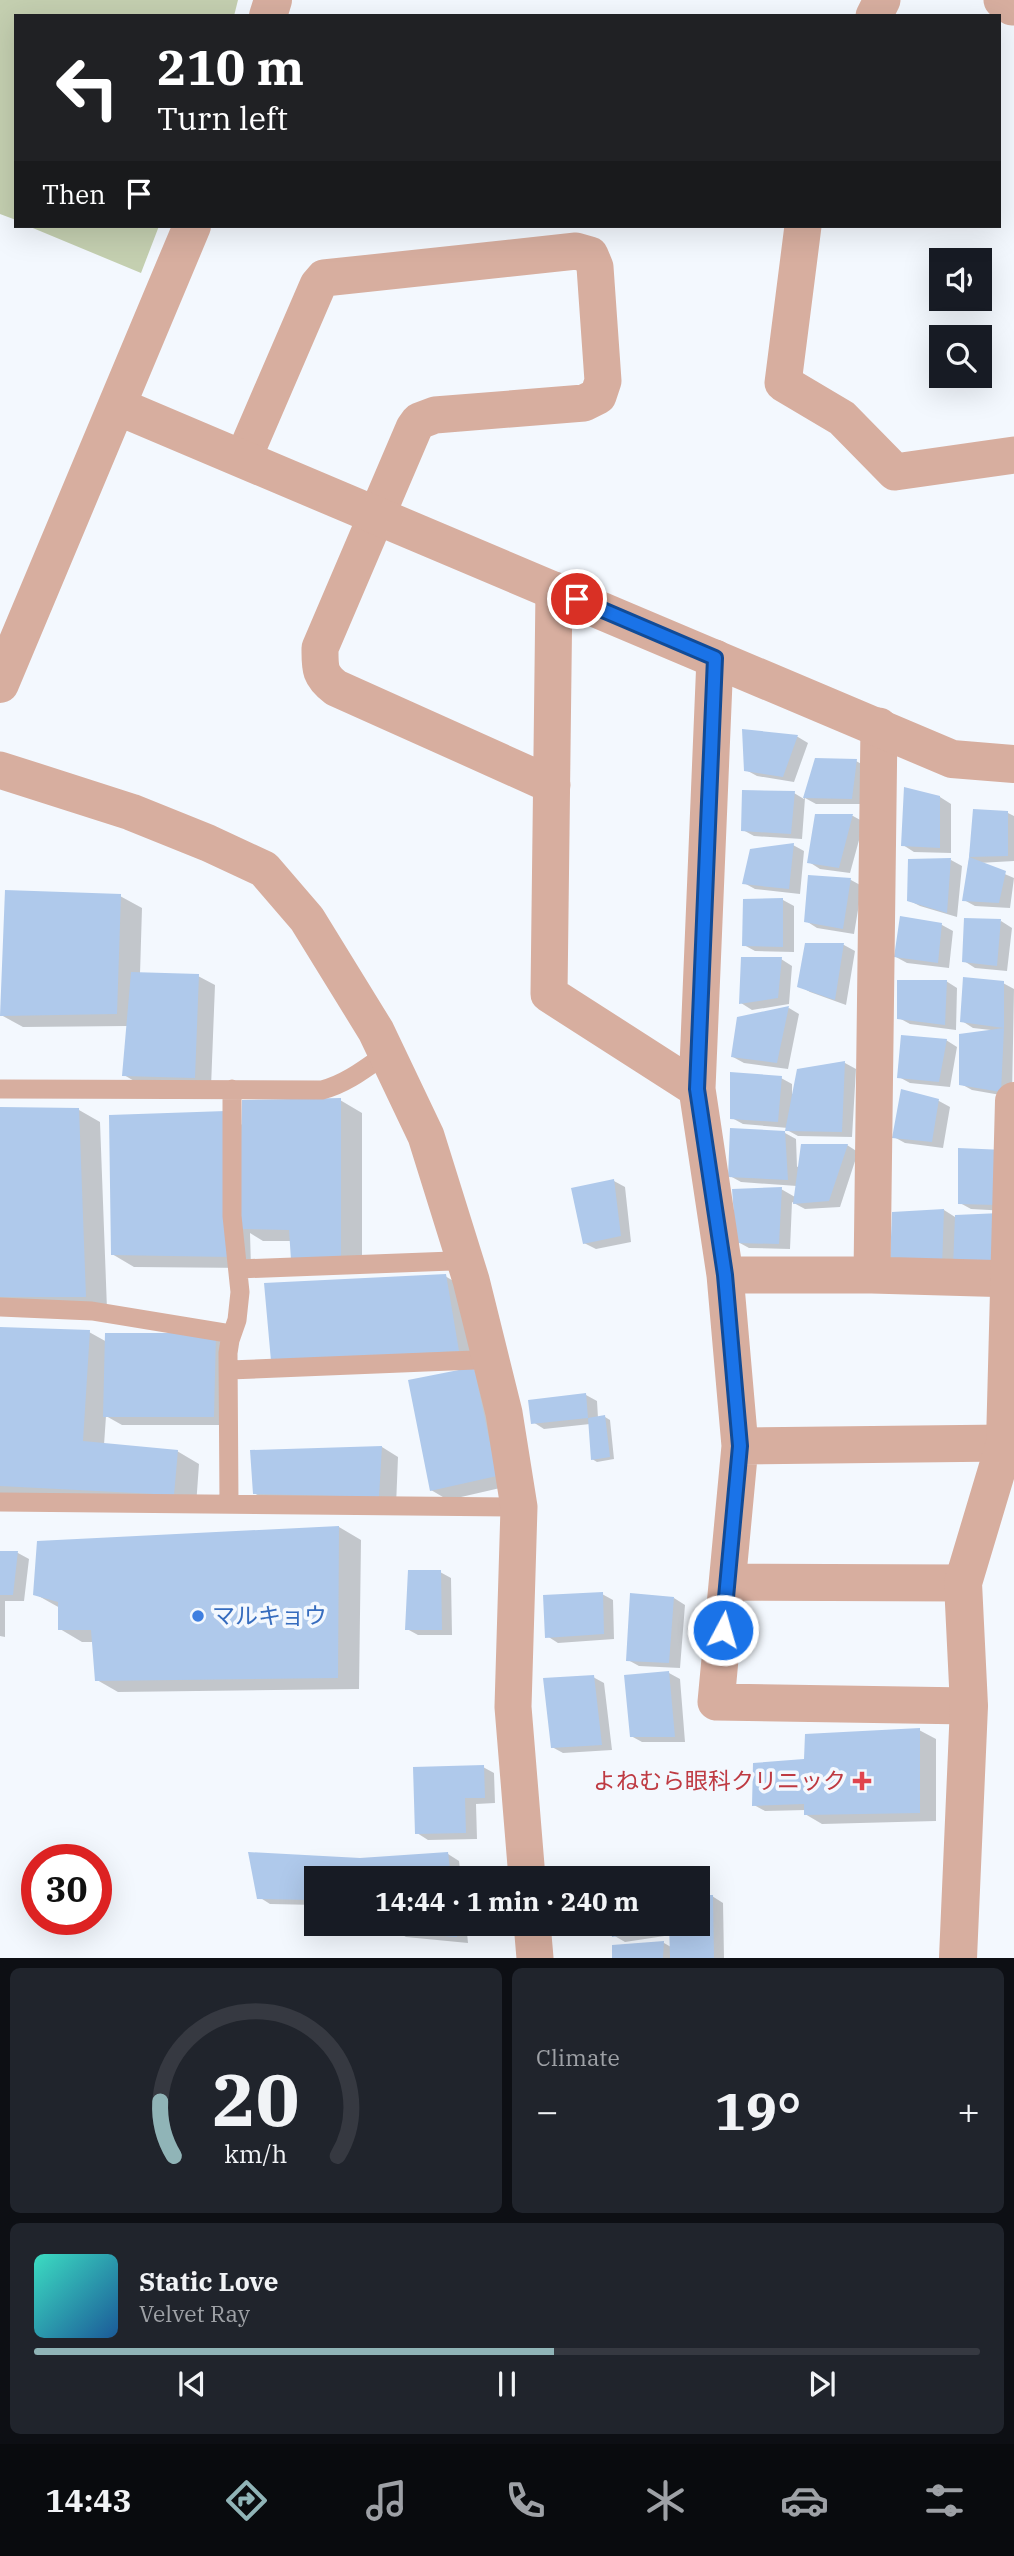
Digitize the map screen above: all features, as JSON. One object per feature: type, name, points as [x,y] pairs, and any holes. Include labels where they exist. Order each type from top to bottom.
[{"type":"street","points":[[0,684],[191,228]]},
{"type":"street","points":[[803,228],[783,383],[842,418],[895,472],[1014,456]]},
{"type":"street","points":[[243,459],[318,285],[324,278],[576,251],[590,255],[595,267],[603,381],[598,396],[584,404],[425,417],[414,428],[320,648],[323,678],[336,688],[552,785]]},
{"type":"street","points":[[117,406],[952,759],[1014,764]]},
{"type":"street","points":[[554,590],[548,994],[697,1089]]},
{"type":"street","points":[[715,658],[697,1089],[725,1275],[740,1446],[716,1702],[969,1706]]},
{"type":"street","points":[[872,1275],[879,726]]},
{"type":"street","points":[[0,769],[131,812],[264,869],[307,919],[376,1031],[426,1136],[464,1259],[505,1413],[519,1507],[513,1707],[526,1866]]},
{"type":"street","points":[[958,1958],[969,1706],[963,1583],[1005,1443],[1012,1279],[1014,1101]]},
{"type":"street","points":[[725,1275],[1012,1279]]},
{"type":"street","points":[[740,1446],[1005,1443]]},
{"type":"street","points":[[728,1582],[963,1583]]},
{"type":"street","points":[[533,1936],[535,1958]]},
{"type":"lane","points":[[0,1089],[322,1090],[351,1078],[387,1054]]},
{"type":"lane","points":[[229,1504],[228,1353],[237,1320],[239,1269],[232,1216],[232,1090]]},
{"type":"lane","points":[[239,1269],[464,1259]]},
{"type":"lane","points":[[0,1307],[92,1311],[232,1334]]},
{"type":"lane","points":[[229,1370],[475,1360],[490,1356]]},
{"type":"lane","points":[[0,1502],[519,1507]]},
{"type":"green space","points":[[0,0],[238,0],[234,14],[14,14],[14,219],[0,214]]},
{"type":"green space","points":[[33,228],[158,228],[141,273]]},
{"type":"building","points":[[742,729],[798,735],[783,777],[744,771]]},
{"type":"building","points":[[815,758],[857,759],[852,799],[803,798]]},
{"type":"building","points":[[904,787],[940,796],[940,848],[901,846]]},
{"type":"building","points":[[742,790],[795,791],[791,834],[741,831]]},
{"type":"building","points":[[973,809],[1008,811],[1008,856],[969,857]]},
{"type":"building","points":[[815,814],[853,814],[839,868],[807,863]]},
{"type":"building","points":[[794,843],[789,889],[742,884],[750,849]]},
{"type":"building","points":[[969,857],[1006,871],[999,903],[962,901]]},
{"type":"building","points":[[951,858],[947,913],[907,901],[908,859]]},
{"type":"building","points":[[808,875],[851,878],[843,929],[804,922]]},
{"type":"building","points":[[5,890],[121,894],[117,1014],[0,1016]]},
{"type":"building","points":[[783,898],[783,947],[742,946],[743,899]]},
{"type":"building","points":[[900,916],[942,923],[938,963],[894,957]]},
{"type":"building","points":[[964,918],[1001,919],[997,966],[962,962]]},
{"type":"building","points":[[805,943],[844,943],[835,1000],[797,987]]},
{"type":"building","points":[[741,957],[782,957],[778,998],[739,1004]]},
{"type":"building","points":[[131,972],[199,974],[195,1078],[122,1076]]},
{"type":"building","points":[[963,977],[1004,981],[1004,1028],[960,1022]]},
{"type":"building","points":[[897,980],[947,980],[945,1025],[897,1019]]},
{"type":"building","points":[[789,1006],[777,1063],[731,1057],[737,1017]]},
{"type":"building","points":[[1004,1028],[1001,1092],[959,1085],[959,1034]]},
{"type":"building","points":[[901,1035],[947,1039],[939,1082],[897,1078]]},
{"type":"building","points":[[845,1061],[842,1132],[785,1131],[797,1069]]},
{"type":"building","points":[[730,1072],[782,1076],[778,1122],[730,1119]]},
{"type":"building","points":[[901,1089],[939,1099],[932,1142],[892,1138]]},
{"type":"building","points":[[341,1098],[341,1260],[291,1260],[289,1230],[239,1229],[242,1100]]},
{"type":"building","points":[[0,1107],[79,1108],[86,1297],[0,1297]]},
{"type":"building","points":[[226,1111],[230,1257],[111,1255],[109,1115]]},
{"type":"building","points":[[730,1128],[785,1131],[788,1180],[728,1177]]},
{"type":"building","points":[[801,1144],[848,1144],[829,1201],[793,1204]]},
{"type":"building","points":[[958,1148],[1005,1150],[997,1205],[958,1204]]},
{"type":"building","points":[[614,1179],[621,1236],[583,1244],[571,1188]]},
{"type":"building","points":[[782,1187],[779,1244],[736,1243],[732,1189]]},
{"type":"building","points":[[944,1209],[942,1268],[890,1262],[892,1212]]},
{"type":"building","points":[[1001,1213],[1001,1270],[953,1269],[955,1215]]},
{"type":"building","points":[[446,1274],[459,1351],[271,1361],[264,1283]]},
{"type":"building","points":[[0,1327],[90,1330],[83,1441],[178,1450],[174,1495],[0,1486]]},
{"type":"building","points":[[105,1333],[216,1333],[214,1417],[103,1417]]},
{"type":"building","points":[[474,1367],[497,1476],[430,1491],[408,1380]]},
{"type":"building","points":[[586,1393],[588,1418],[531,1424],[528,1400]]},
{"type":"building","points":[[605,1415],[610,1457],[591,1460],[588,1418]]},
{"type":"building","points":[[382,1446],[379,1497],[253,1494],[250,1450]]},
{"type":"building","name":"マルキョウ","points":[[339,1526],[338,1678],[95,1681],[91,1630],[58,1630],[58,1602],[33,1595],[37,1541]]},
{"type":"building","points":[[0,1551],[18,1551],[13,1595],[0,1595]]},
{"type":"building","points":[[408,1570],[441,1570],[442,1630],[405,1630]]},
{"type":"building","points":[[603,1592],[604,1634],[545,1638],[543,1595]]},
{"type":"building","points":[[630,1593],[674,1597],[669,1663],[626,1661]]},
{"type":"building","points":[[669,1671],[675,1737],[630,1737],[624,1675]]},
{"type":"building","points":[[594,1675],[602,1745],[551,1748],[543,1678]]},
{"type":"building","name":"よねむら眼科クリニック","points":[[920,1728],[920,1813],[804,1815],[804,1804],[752,1806],[753,1763],[804,1759],[805,1734]]},
{"type":"building","points":[[484,1765],[485,1798],[465,1798],[466,1833],[415,1834],[413,1767]]},
{"type":"building","points":[[248,1852],[360,1858],[448,1852],[450,1866],[304,1866],[304,1900],[257,1899]]},
{"type":"building","points":[[710,1895],[713,1895],[714,1958],[670,1958],[669,1936],[710,1936]]},
{"type":"building","points":[[664,1941],[663,1958],[612,1958],[612,1945]]},
{"type":"place","name":"マルキョウ","points":[[198,1616]]},
{"type":"place","name":"よねむら眼科クリニック","points":[[862,1781]]},
{"type":"route","points":[[577,599],[715,658],[697,1089],[725,1275],[740,1446],[723,1630]]}]
